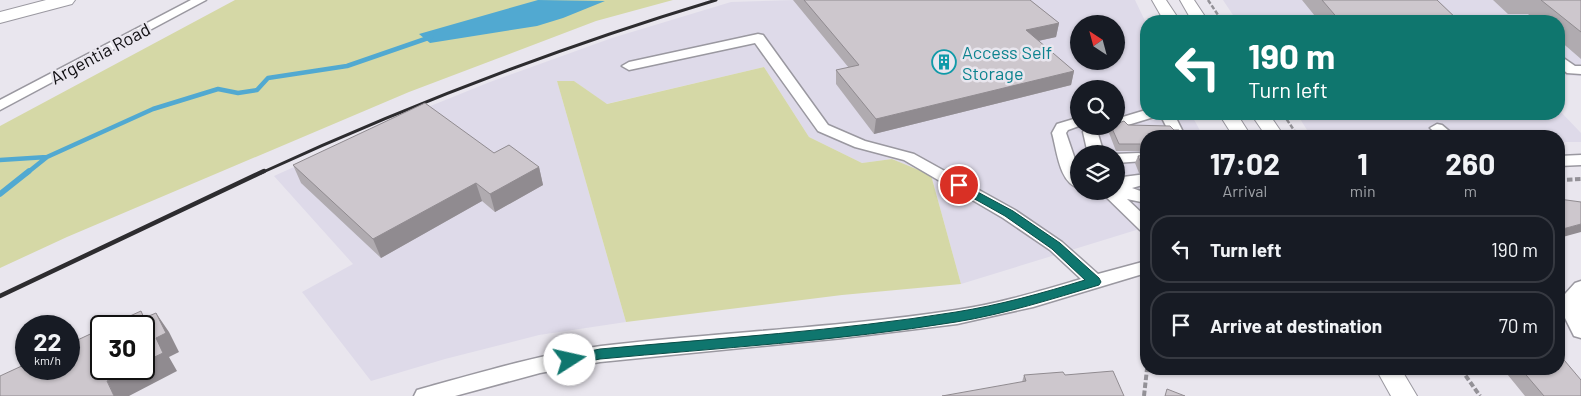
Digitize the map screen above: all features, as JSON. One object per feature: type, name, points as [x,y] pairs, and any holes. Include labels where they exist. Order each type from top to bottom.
[{"type":"highway","points":[[0,2],[8,0]]},
{"type":"highway","points":[[0,18],[66,0]]},
{"type":"main road","points":[[1159,0],[1168,15]]},
{"type":"main road","points":[[1187,0],[1196,15]]},
{"type":"main road","points":[[1392,375],[1404,396]]},
{"type":"street","name":"Argentia Road","points":[[0,106],[200,0]]},
{"type":"street","points":[[629,66],[758,38],[823,128],[860,144],[909,157],[1009,214],[1056,246],[1095,282]]},
{"type":"street","points":[[1565,64],[1572,70],[1581,70]]},
{"type":"street","points":[[1125,117],[1133,119]]},
{"type":"street","points":[[1125,121],[1140,117]]},
{"type":"street","points":[[1070,124],[1062,127],[1059,133],[1070,168]]},
{"type":"street","points":[[1125,158],[1139,158]]},
{"type":"street","points":[[1565,161],[1581,160]]},
{"type":"street","points":[[1140,180],[1129,181],[1124,188],[1128,194],[1140,197]]},
{"type":"street","points":[[1118,200],[1140,221]]},
{"type":"street","points":[[1125,207],[1140,206]]},
{"type":"street","points":[[424,396],[540,365],[600,354],[843,331],[957,317],[1033,300],[1140,269]]},
{"type":"street","points":[[1581,288],[1574,294],[1574,318],[1581,331]]},
{"type":"path","points":[[1208,0],[1218,15]]},
{"type":"path","points":[[1565,180],[1581,179]]},
{"type":"path","points":[[1144,396],[1146,375]]},
{"type":"path","points":[[1465,375],[1480,396]]},
{"type":"shaded area","points":[[795,0],[1135,0],[1142,15],[1140,15],[1140,120],[1194,120],[1200,130],[1140,130],[1140,229],[961,284],[931,175],[892,159],[862,163],[809,137],[764,67],[606,104],[574,81],[557,81],[626,322],[539,335],[445,359],[371,381],[302,292],[353,264],[274,176],[418,111],[490,82],[612,38],[731,2]]},
{"type":"shaded area","points":[[1223,0],[1581,0],[1581,76],[1565,75],[1565,15],[1233,15]]},
{"type":"shaded area","points":[[1565,116],[1581,133],[1581,142],[1565,142],[1565,130],[1307,130],[1301,120],[1565,120]]},
{"type":"green space","points":[[235,0],[673,0],[596,21],[409,92],[67,237],[0,268],[0,126]]},
{"type":"green space","points":[[764,67],[809,137],[862,163],[892,159],[931,175],[961,284],[842,295],[626,322],[557,81],[574,81],[607,104]]},
{"type":"water","points":[[538,0],[605,1],[537,26],[430,43],[419,34]]},
{"type":"building","name":"Access Self Storage","points":[[804,0],[1030,0],[1059,23],[1026,30],[1070,68],[1070,70],[1074,71],[876,119],[836,70],[859,65]]},
{"type":"building","points":[[1322,0],[1437,0],[1453,15],[1335,15]]},
{"type":"building","points":[[1541,0],[1581,0],[1581,32],[1565,19],[1565,15],[1560,15]]},
{"type":"building","points":[[425,103],[494,153],[509,145],[539,167],[490,194],[476,183],[373,239],[293,165]]},
{"type":"building","points":[[1125,122],[1128,125],[1170,126],[1174,130],[1140,130],[1140,144],[1119,144],[1115,135],[1125,135]]},
{"type":"building","points":[[1565,200],[1581,202],[1581,224],[1565,228]]},
{"type":"building","points":[[141,311],[143,315],[132,315]]},
{"type":"building","points":[[156,313],[166,333],[156,338],[163,353],[155,357],[155,315],[151,315]]},
{"type":"building","points":[[90,334],[90,380],[109,380],[107,381],[114,396],[0,396],[0,376],[15,369],[15,380],[80,380],[80,339]]},
{"type":"building","points":[[1565,361],[1581,380],[1581,396],[1544,396],[1526,375],[1565,375]]},
{"type":"building","points":[[1113,371],[1124,396],[942,396],[1026,381],[1024,375],[1063,372],[1065,375]]},
{"type":"building","points":[[1167,389],[1185,396],[1165,396]]},
{"type":"waterway","points":[[47,157],[153,109],[218,89],[238,93],[257,90],[268,78],[347,66],[431,37]]},
{"type":"waterway","points":[[0,160],[47,157]]},
{"type":"waterway","points":[[27,173],[47,157]]},
{"type":"waterway","points":[[0,194],[29,171]]},
{"type":"railway","points":[[261,173],[373,124],[543,57],[716,0]]},
{"type":"railway","points":[[0,296],[264,171]]},
{"type":"place","name":"Access Self Storage","points":[[944,62]]},
{"type":"route","points":[[570,360],[600,354],[843,331],[957,317],[1033,300],[1095,282],[1056,246],[1009,214],[959,185]]}]
